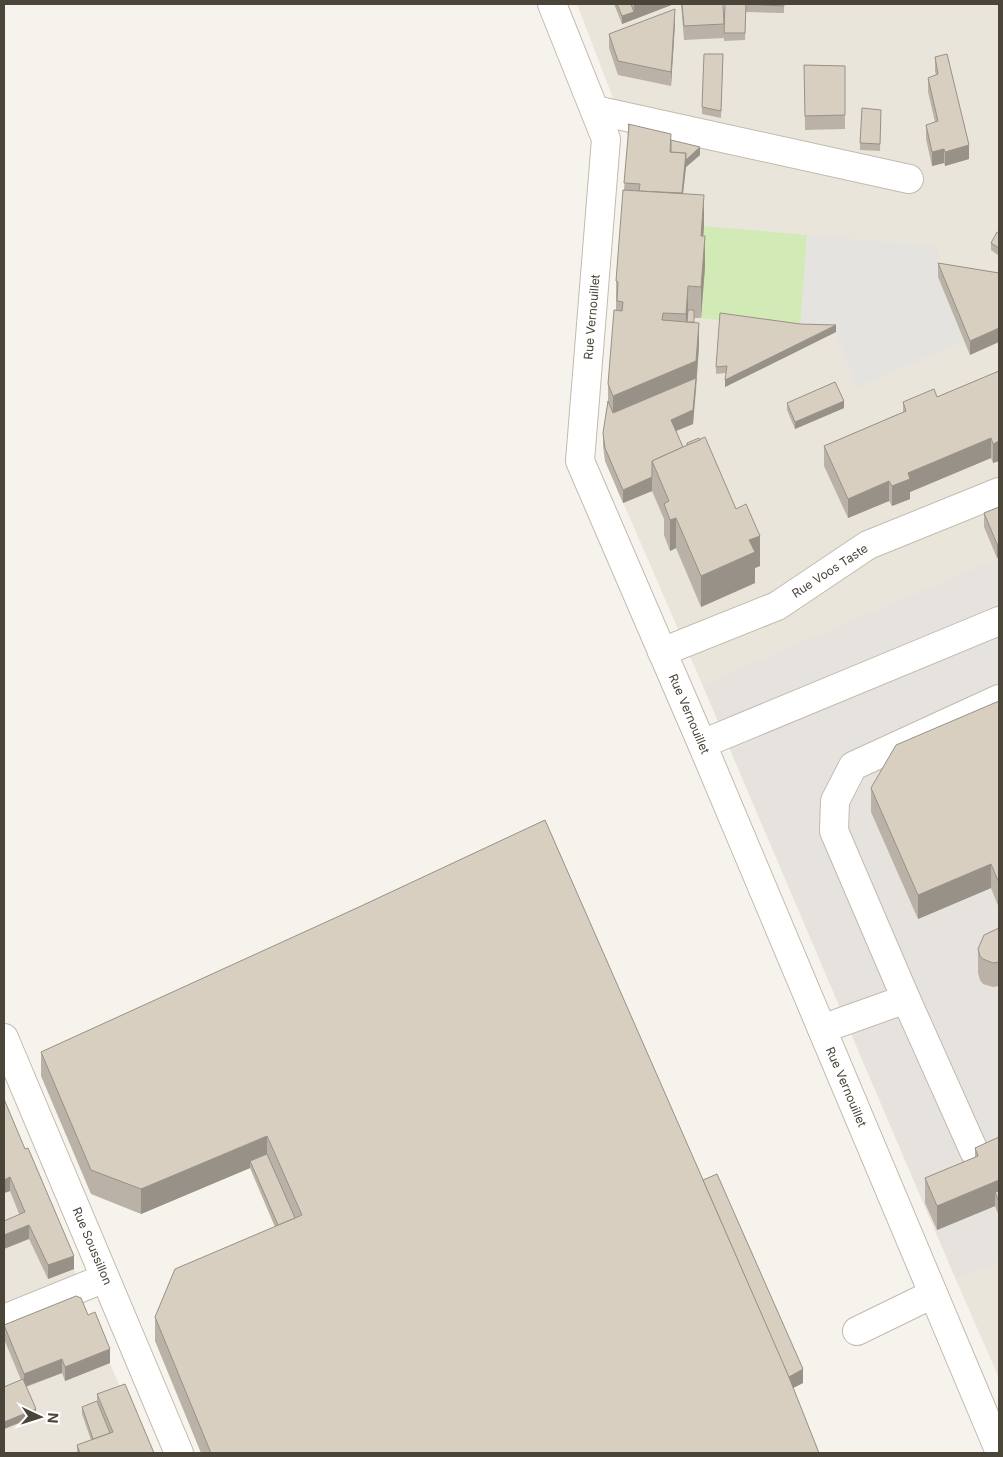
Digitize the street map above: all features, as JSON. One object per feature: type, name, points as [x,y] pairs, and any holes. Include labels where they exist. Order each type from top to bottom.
[{"type":"street","name":"Rue Vernouillet","points":[[552,4],[606,139],[580,460],[702,744],[999,1450]]},
{"type":"street","points":[[595,110],[909,179]]},
{"type":"street","name":"Rue Voos Taste","points":[[662,652],[777,606],[868,545],[999,492]]},
{"type":"street","points":[[702,744],[999,621]]},
{"type":"street","points":[[974,1151],[834,831],[834,801],[853,766],[999,699]]},
{"type":"street","points":[[822,1029],[906,999]]},
{"type":"street","name":"Rue Soussillon","points":[[4,1038],[179,1453]]},
{"type":"street","points":[[4,1319],[105,1278]]},
{"type":"street","points":[[857,1330],[934,1294]]},
{"type":"shaded area","points":[[577,4],[999,4],[999,557],[702,684],[605,461],[629,140]]},
{"type":"shaded area","points":[[807,235],[938,246],[938,277],[965,341],[857,387],[836,332],[800,331]]},
{"type":"shaded area","points":[[999,557],[999,1262],[956,1280],[702,684]]},
{"type":"shaded area","points":[[4,1112],[79,1281],[4,1311]]},
{"type":"shaded area","points":[[999,1262],[999,1378],[956,1280]]},
{"type":"shaded area","points":[[76,1310],[91,1318],[146,1449],[152,1448],[154,1453],[4,1453],[4,1339]]},
{"type":"green space","points":[[704,226],[807,235],[800,331],[701,318],[705,267],[701,267]]},
{"type":"building","points":[[617,4],[631,4],[634,12],[622,16]]},
{"type":"building","points":[[682,4],[723,4],[724,24],[684,26]]},
{"type":"building","points":[[725,4],[746,4],[745,33],[724,33]]},
{"type":"building","points":[[746,4],[784,4],[784,6]]},
{"type":"building","points":[[675,9],[671,72],[618,61],[609,34]]},
{"type":"building","points":[[704,54],[723,54],[721,111],[702,107]]},
{"type":"building","points":[[947,54],[969,145],[945,152],[944,149],[932,152],[926,125],[938,121],[928,78],[938,74],[935,57]]},
{"type":"building","points":[[804,65],[845,66],[845,115],[805,116]]},
{"type":"building","points":[[862,108],[881,110],[880,144],[860,143]]},
{"type":"building","points":[[628,124],[671,134],[670,152],[686,153],[682,193],[639,191],[640,184],[624,183]]},
{"type":"building","points":[[671,140],[700,147],[686,160],[686,153],[671,152]]},
{"type":"building","points":[[623,190],[704,195],[701,236],[705,236],[701,287],[688,286],[686,314],[663,313],[662,320],[699,323],[696,361],[613,396],[608,384],[614,310],[622,311],[623,302],[617,301],[618,282],[616,281]]},
{"type":"building","points":[[997,232],[999,233],[999,248],[991,243]]},
{"type":"building","points":[[938,263],[999,273],[999,328],[970,341]]},
{"type":"building","points":[[688,310],[694,310],[694,322],[687,322]]},
{"type":"building","points":[[720,313],[800,324],[836,325],[725,380],[727,366],[716,367]]},
{"type":"building","points":[[999,371],[999,441],[993,444],[991,438],[908,473],[910,479],[892,486],[889,481],[848,499],[824,446],[906,411],[903,402],[934,389],[937,397]]},
{"type":"building","points":[[696,378],[693,410],[671,420],[683,447],[652,461],[652,477],[623,490],[605,448],[603,433],[608,401],[613,413]]},
{"type":"building","points":[[835,382],[844,401],[795,422],[787,403]]},
{"type":"building","points":[[705,437],[736,509],[746,504],[760,536],[749,540],[755,552],[701,576],[676,518],[670,520],[664,504],[669,501],[652,461]]},
{"type":"building","points":[[699,438],[700,440],[687,445],[687,443]]},
{"type":"building","points":[[999,507],[999,544],[997,544],[984,513]]},
{"type":"building","points":[[999,701],[999,883],[991,864],[918,895],[871,788],[896,745]]},
{"type":"building","points":[[545,820],[783,1362],[819,1453],[211,1453],[155,1317],[175,1269],[302,1215],[267,1136],[141,1189],[91,1170],[41,1052]]},
{"type":"building","points":[[999,928],[999,962],[993,963],[983,959],[978,949],[984,935]]},
{"type":"building","points":[[4,1099],[25,1149],[28,1148],[74,1256],[48,1265],[29,1225],[4,1235],[4,1221],[25,1212],[10,1177],[4,1180]]},
{"type":"building","points":[[999,1137],[999,1180],[937,1206],[925,1178],[978,1156],[975,1148]]},
{"type":"building","points":[[267,1154],[295,1218],[278,1225],[250,1161]]},
{"type":"building","points":[[717,1174],[803,1369],[789,1377],[703,1180]]},
{"type":"building","points":[[999,1191],[999,1202],[995,1192]]},
{"type":"building","points":[[76,1296],[81,1298],[88,1315],[95,1312],[110,1349],[65,1367],[62,1359],[24,1374],[4,1325]]},
{"type":"building","points":[[23,1379],[36,1409],[4,1422],[4,1387]]},
{"type":"building","points":[[125,1384],[154,1453],[80,1453],[77,1445],[113,1432],[97,1394]]},
{"type":"building","points":[[97,1401],[110,1433],[93,1439],[82,1407]]}]
